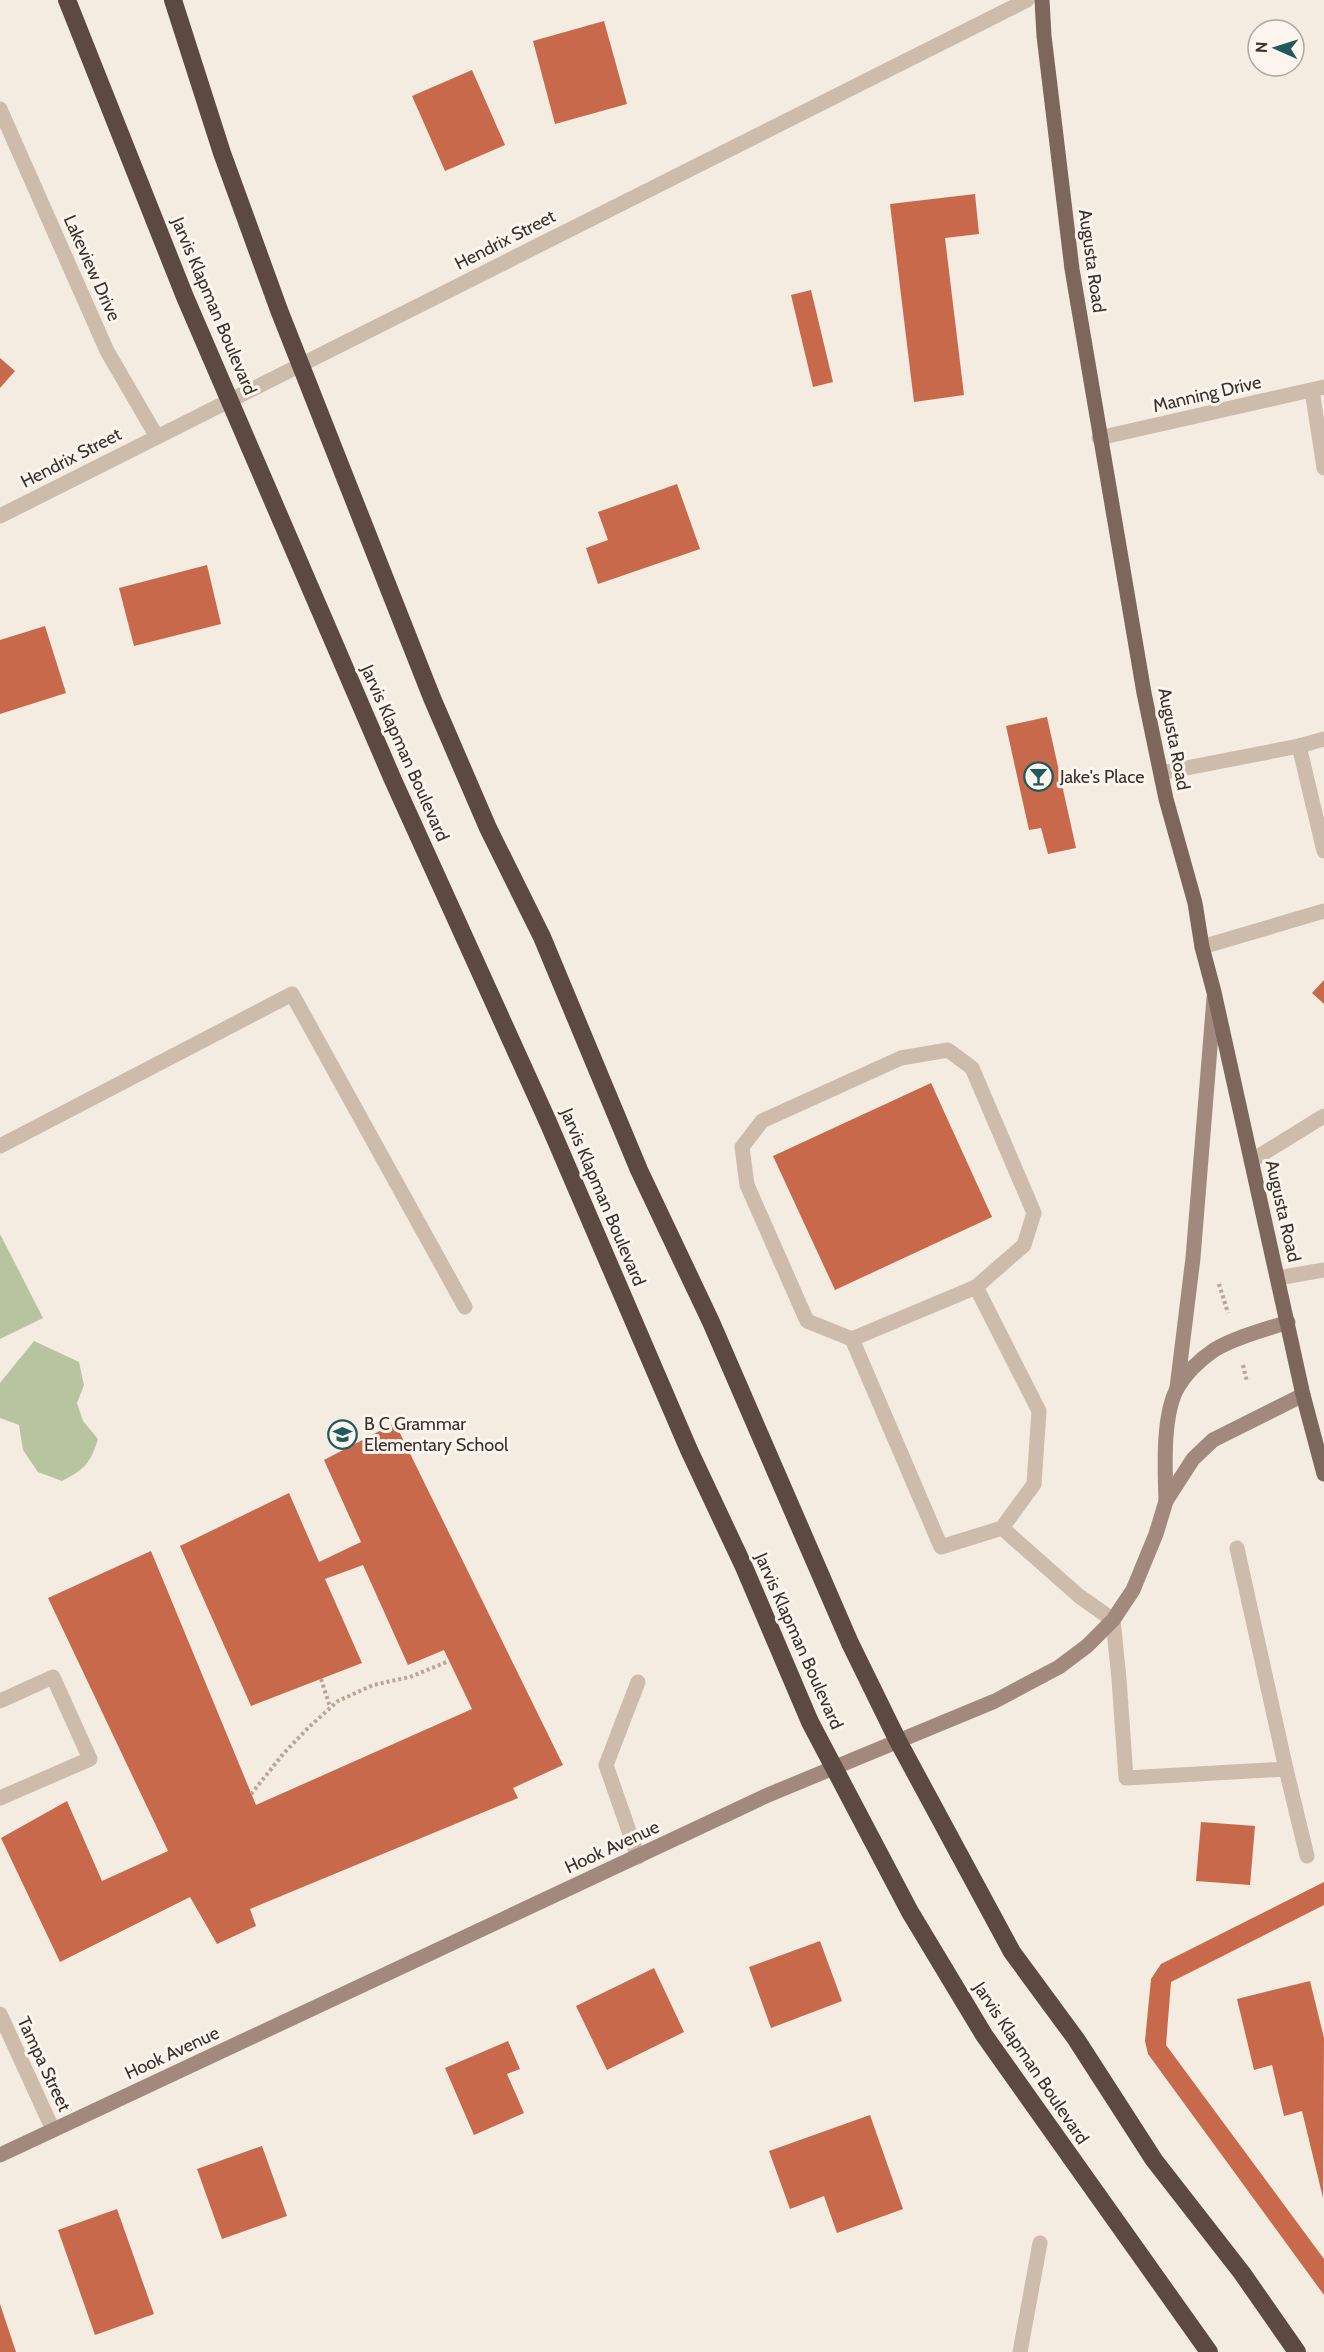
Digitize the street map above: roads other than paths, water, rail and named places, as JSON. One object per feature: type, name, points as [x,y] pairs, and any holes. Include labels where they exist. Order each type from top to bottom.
[{"type":"highway","name":"Jarvis Klapman Boulevard","points":[[67,0],[185,297],[393,780],[548,1122],[689,1450],[744,1567],[801,1703],[910,1912],[984,2036],[1209,2352]]},
{"type":"highway","points":[[172,0],[222,153],[300,365],[432,698],[483,818],[542,937],[639,1170],[711,1322],[845,1632],[898,1741],[1012,1952],[1076,2039],[1154,2160],[1242,2273],[1297,2352]]},
{"type":"main road","name":"Augusta Road","points":[[1042,0],[1044,36],[1072,269],[1144,693],[1166,799],[1195,903],[1202,947],[1214,992],[1303,1395],[1324,1474]]},
{"type":"street","name":"Hendrix Street","points":[[0,516],[1027,0]]},
{"type":"street","name":"Lakeview Drive","points":[[0,109],[107,351],[157,437]]},
{"type":"street","name":"Manning Drive","points":[[1099,438],[1318,388]]},
{"type":"street","points":[[1318,388],[1324,468]]},
{"type":"street","points":[[1161,773],[1324,739]]},
{"type":"street","points":[[1299,746],[1324,851]]},
{"type":"street","points":[[1202,947],[1324,910]]},
{"type":"street","points":[[1178,1388],[1193,1258],[1214,992]]},
{"type":"street","points":[[0,1146],[292,994],[465,1307]]},
{"type":"street","points":[[948,1050],[972,1068],[1034,1213],[1024,1245],[976,1287],[852,1339],[807,1322],[747,1185],[742,1147],[762,1121],[901,1058],[948,1050]]},
{"type":"street","points":[[1251,1161],[1324,1116]]},
{"type":"street","points":[[1278,1278],[1324,1270]]},
{"type":"street","points":[[852,1339],[941,1547],[1002,1528],[1034,1484],[1039,1411],[976,1287]]},
{"type":"street","name":"Hook Avenue","points":[[1166,1501],[1164,1455],[1170,1413],[1178,1388],[1193,1367],[1214,1350],[1235,1340],[1288,1322]]},
{"type":"street","name":"Hook Avenue","points":[[0,2155],[768,1795],[995,1701],[1059,1667],[1087,1646],[1113,1620],[1133,1590],[1156,1534],[1166,1501],[1193,1459],[1213,1440],[1303,1395]]},
{"type":"street","points":[[1002,1528],[1079,1596],[1113,1620],[1125,1778],[1286,1769]]},
{"type":"street","points":[[1237,1548],[1307,1856]]},
{"type":"street","points":[[0,1798],[90,1759],[52,1677],[1,1698]]},
{"type":"street","points":[[638,1682],[606,1765],[638,1857]]},
{"type":"street","name":"Tampa Street","points":[[0,2014],[53,2130]]},
{"type":"street","points":[[1020,2352],[1040,2243]]},
{"type":"place","name":"Jake's Place","points":[[1039,777]]},
{"type":"place","name":"B C Grammar Elementary School","points":[[343,1434]]}]
